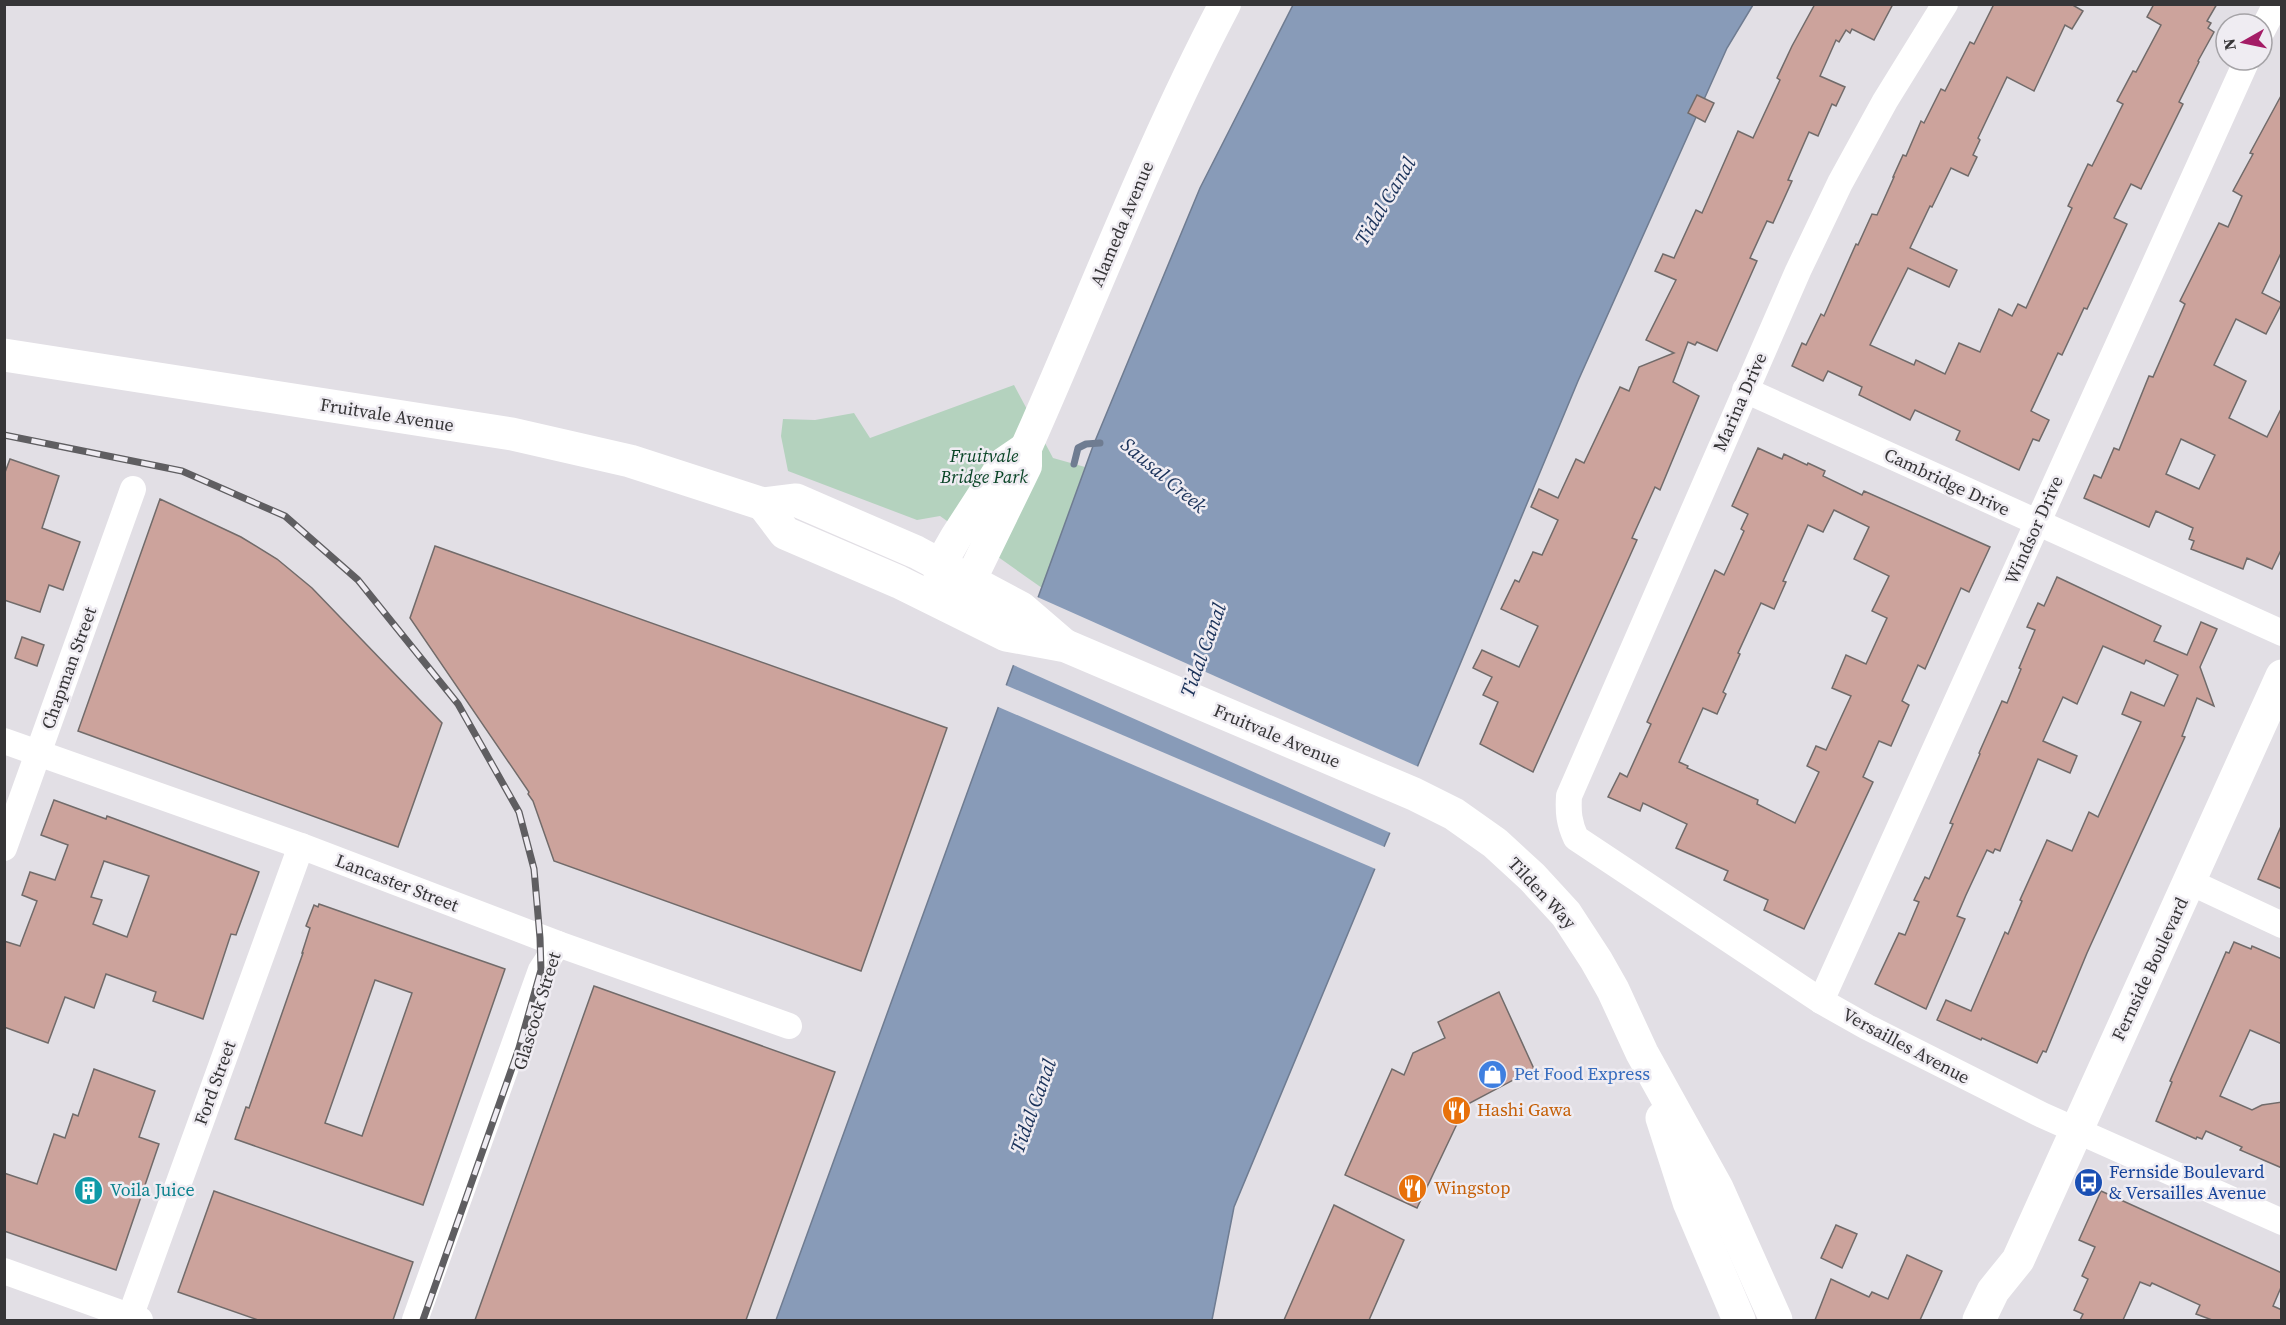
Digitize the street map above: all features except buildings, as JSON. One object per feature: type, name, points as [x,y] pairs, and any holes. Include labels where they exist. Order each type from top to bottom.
[{"type":"main road","name":"Fruitvale Avenue","points":[[4,355],[512,434],[630,461],[763,504],[796,500],[940,564],[970,581],[1014,621]]},
{"type":"main road","name":"Fruitvale Avenue","points":[[763,504],[785,533],[899,582],[938,602],[1014,621],[1066,646],[1414,794],[1454,814]]},
{"type":"main road","name":"Fernside Boulevard","points":[[1978,1320],[1993,1291],[2018,1260],[2282,676]]},
{"type":"main road","name":"Tilden Way","points":[[1454,814],[1495,843],[1525,870],[1566,914],[1602,970],[1642,1053],[1717,1188],[1776,1320]]},
{"type":"main road","name":"Tilden Way","points":[[1642,1053],[1689,1202],[1739,1320]]},
{"type":"main road","name":"Fernside Boulevard","points":[[2004,1320],[2011,1300],[2018,1260]]},
{"type":"street","name":"Alameda Avenue","points":[[970,581],[1026,466],[1026,448],[1157,144],[1225,4]]},
{"type":"street","name":"Marina Drive","points":[[1568,815],[1569,796],[1745,390],[1840,183],[1885,101],[1945,4]]},
{"type":"street","name":"Windsor Drive","points":[[1821,1000],[2242,72]]},
{"type":"street","name":"Cambridge Drive","points":[[1745,390],[2282,633]]},
{"type":"street","name":"Alameda Avenue","points":[[938,602],[940,564],[1004,463],[1026,448]]},
{"type":"street","name":"Chapman Street","points":[[4,848],[134,489]]},
{"type":"street","points":[[938,602],[970,581]]},
{"type":"street","name":"Lancaster Street","points":[[4,741],[301,846],[558,944],[789,1026]]},
{"type":"street","name":"Versailles Avenue","points":[[1568,815],[1576,838],[1821,1000],[1918,1054],[2078,1131],[2282,1222]]},
{"type":"street","name":"Ford Street","points":[[133,1319],[301,846]]},
{"type":"street","points":[[2190,882],[2282,925]]},
{"type":"street","name":"Glascock Street","points":[[415,1320],[541,970],[558,944]]},
{"type":"street","name":"Glascock Street","points":[[430,1320],[538,1015],[558,944]]},
{"type":"street","points":[[4,1271],[133,1319]]},
{"type":"green space","name":"Fruitvale Bridge Park","points":[[1014,385],[1053,458],[1085,467],[1042,588],[940,516],[917,520],[788,471],[781,436],[783,419],[815,420],[854,413],[870,438]]},
{"type":"water","name":"Tidal Canal","points":[[1293,5],[1753,5],[1727,48],[1578,381],[1234,1207],[1212,1320],[776,1320],[1093,446],[1200,188]]},
{"type":"pier","points":[[1035,596],[1421,768],[1393,834],[1011,664]]},
{"type":"pier","points":[[1003,684],[1387,848],[1378,870],[996,706]]},
{"type":"waterway","name":"Sausal Creek","points":[[1074,464],[1078,448],[1086,444],[1100,443]]},
{"type":"railway","points":[[4,435],[182,471],[285,516],[358,580],[458,704],[519,812],[534,869],[541,970],[519,1048],[423,1320]]},
{"type":"place","name":"Pet Food Express","points":[[1493,1074]]},
{"type":"place","name":"Hashi Gawa","points":[[1456,1110]]},
{"type":"place","name":"Fernside Boulevard & Versailles Avenue","points":[[2088,1182]]},
{"type":"place","name":"Wingstop","points":[[1413,1188]]},
{"type":"place","name":"Voila Juice","points":[[89,1190]]}]
